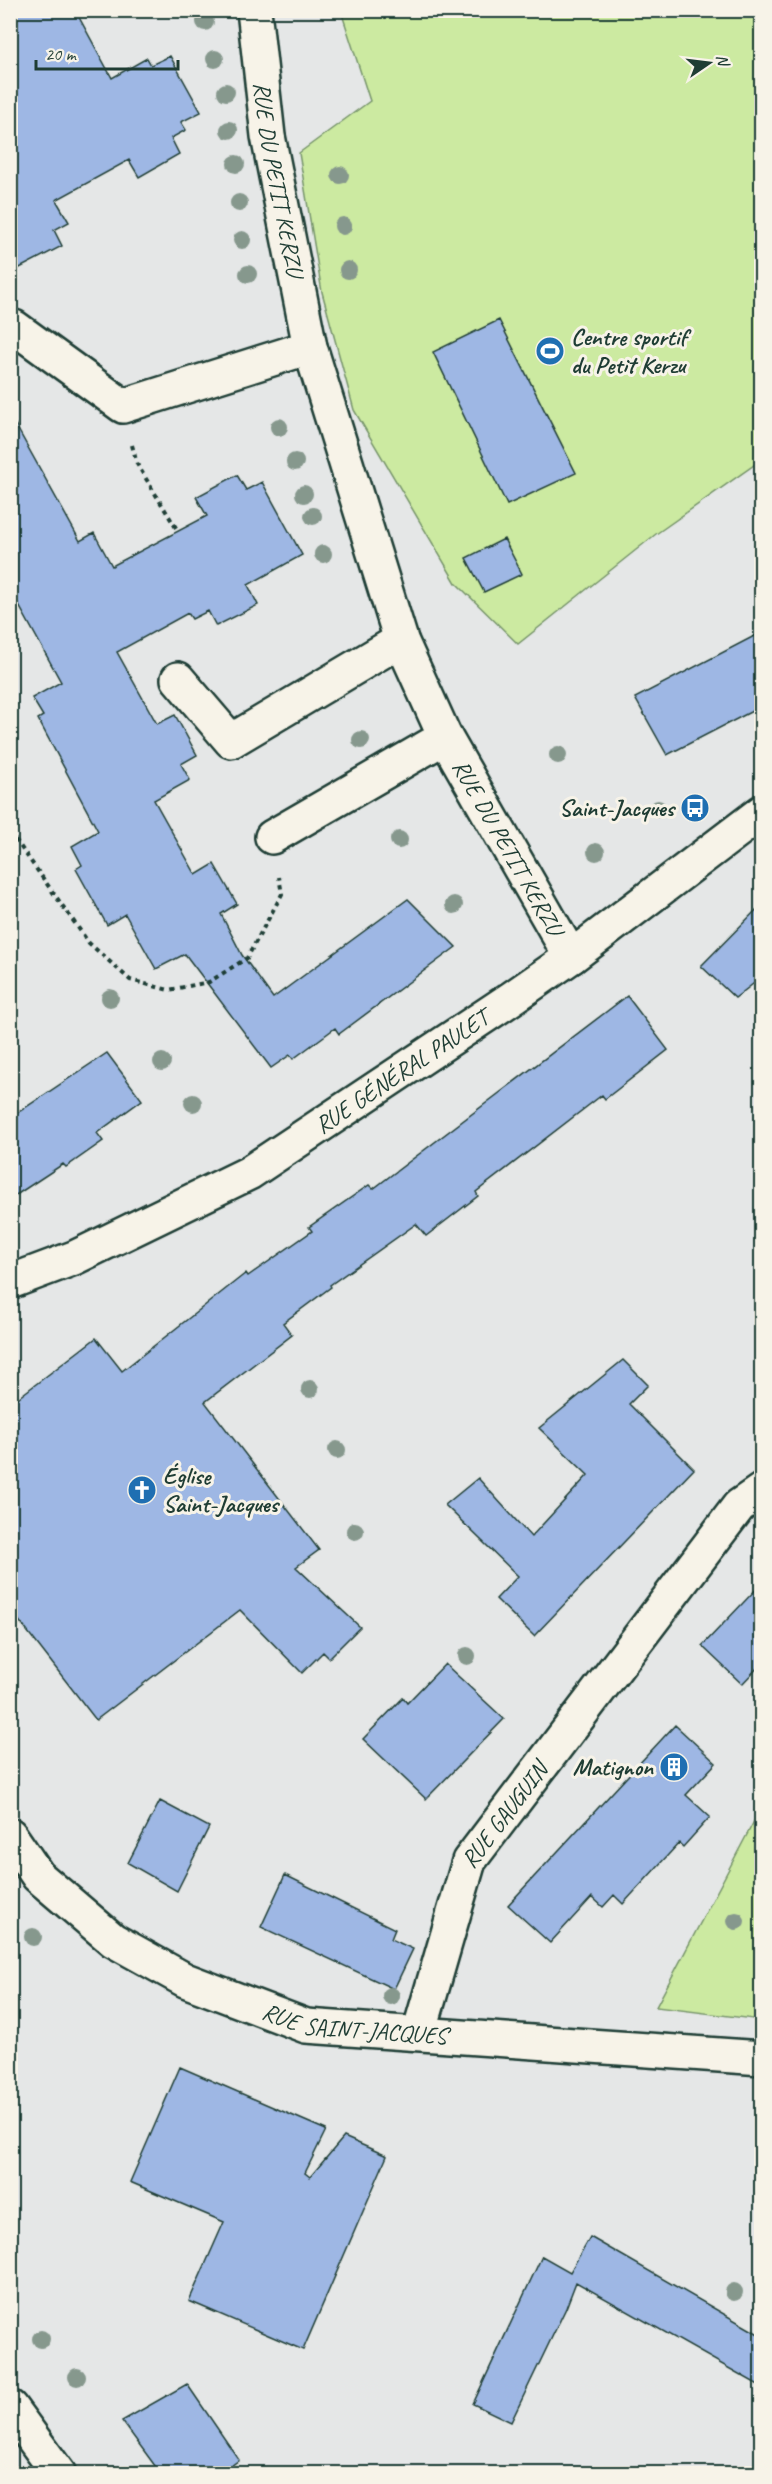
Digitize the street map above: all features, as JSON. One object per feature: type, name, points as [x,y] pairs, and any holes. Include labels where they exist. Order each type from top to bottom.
[{"type":"street","name":"RUE DU PETIT KERZU","points":[[254,10],[268,136],[310,347],[401,640],[445,737],[571,957]]},
{"type":"street","points":[[10,328],[14,327],[123,406],[310,347]]},
{"type":"street","points":[[178,679],[231,741],[401,640]]},
{"type":"street","name":"RUE DU PETIT KERZU","points":[[272,837],[445,737]]},
{"type":"street","name":"RUE GÉNÉRAL PAULET","points":[[10,1282],[74,1258],[249,1173],[571,957],[762,812]]},
{"type":"street","name":"RUE GAUGUIN","points":[[419,2033],[468,1861],[739,1506],[762,1490]]},
{"type":"street","name":"RUE SAINT-JACQUES","points":[[10,1835],[38,1876],[113,1940],[185,1980],[306,2026],[762,2058]]},
{"type":"street","points":[[10,2407],[59,2474]]},
{"type":"path","points":[[123,406],[136,464],[178,531]]},
{"type":"path","points":[[10,832],[89,942],[130,980],[169,990],[209,982],[247,958],[282,894],[272,837]]},
{"type":"green space","name":"Centre sportif du Petit Kerzu","points":[[341,11],[761,11],[761,460],[656,534],[518,644],[456,583],[354,410],[322,292],[299,153],[370,101]]},
{"type":"green space","points":[[761,1808],[761,2020],[656,2007]]},
{"type":"building","points":[[10,10],[75,10],[112,78],[147,58],[151,65],[170,56],[201,112],[181,122],[186,130],[171,138],[179,154],[139,177],[129,160],[56,200],[69,222],[54,230],[62,246],[10,273]]},
{"type":"building","points":[[499,320],[576,473],[507,505],[433,352]]},
{"type":"building","points":[[10,415],[80,541],[94,533],[112,566],[207,516],[196,497],[237,475],[246,490],[262,482],[302,555],[248,585],[258,605],[216,626],[208,611],[192,619],[188,613],[117,652],[157,724],[175,715],[197,755],[181,764],[190,780],[154,800],[196,875],[214,864],[237,904],[221,914],[242,955],[273,998],[408,899],[456,947],[339,1034],[335,1028],[293,1059],[290,1055],[271,1068],[185,954],[156,969],[125,914],[107,925],[76,869],[82,865],[72,846],[98,831],[38,719],[43,716],[32,698],[61,682],[10,589]]},
{"type":"building","points":[[504,539],[522,574],[484,592],[466,558]]},
{"type":"building","points":[[762,632],[762,706],[667,755],[635,698]]},
{"type":"building","points":[[762,904],[762,977],[735,998],[701,966]]},
{"type":"building","points":[[627,996],[668,1050],[605,1099],[602,1095],[476,1192],[478,1196],[426,1236],[416,1224],[330,1285],[331,1287],[283,1323],[292,1335],[205,1402],[319,1550],[296,1567],[360,1627],[329,1658],[323,1652],[302,1673],[240,1610],[96,1720],[10,1609],[10,1404],[96,1338],[122,1371],[246,1273],[248,1276],[312,1231],[309,1227],[369,1185],[373,1189]]},
{"type":"building","points":[[107,1053],[142,1100],[97,1133],[103,1141],[66,1167],[63,1164],[10,1199],[10,1118]]},
{"type":"building","points":[[623,1360],[648,1385],[629,1404],[694,1469],[534,1636],[496,1599],[518,1576],[445,1505],[478,1478],[531,1537],[588,1475],[539,1428]]},
{"type":"building","points":[[762,1583],[762,1663],[742,1684],[702,1646]]},
{"type":"building","points":[[445,1664],[504,1719],[426,1799],[363,1739],[403,1698],[407,1703]]},
{"type":"building","points":[[675,1725],[716,1763],[686,1795],[710,1817],[683,1847],[679,1843],[623,1904],[614,1895],[603,1907],[592,1897],[550,1943],[508,1905]]},
{"type":"building","points":[[160,1801],[209,1827],[177,1891],[128,1863]]},
{"type":"building","points":[[285,1875],[395,1929],[391,1939],[413,1949],[394,1989],[261,1927]]},
{"type":"building","points":[[180,2067],[326,2130],[305,2173],[310,2177],[344,2137],[387,2156],[303,2350],[189,2301],[224,2222],[130,2182]]},
{"type":"building","points":[[590,2237],[762,2336],[762,2387],[576,2282],[566,2308],[511,2422],[473,2404],[542,2256],[570,2272]]},
{"type":"building","points":[[187,2384],[239,2460],[220,2474],[161,2474],[122,2421]]},
{"type":"place","name":"Centre sportif du Petit Kerzu","points":[[550,351]]},
{"type":"place","name":"Saint-Jacques","points":[[695,808]]},
{"type":"place","name":"Église Saint-Jacques","points":[[142,1490]]},
{"type":"place","name":"Matignon","points":[[674,1767]]}]
